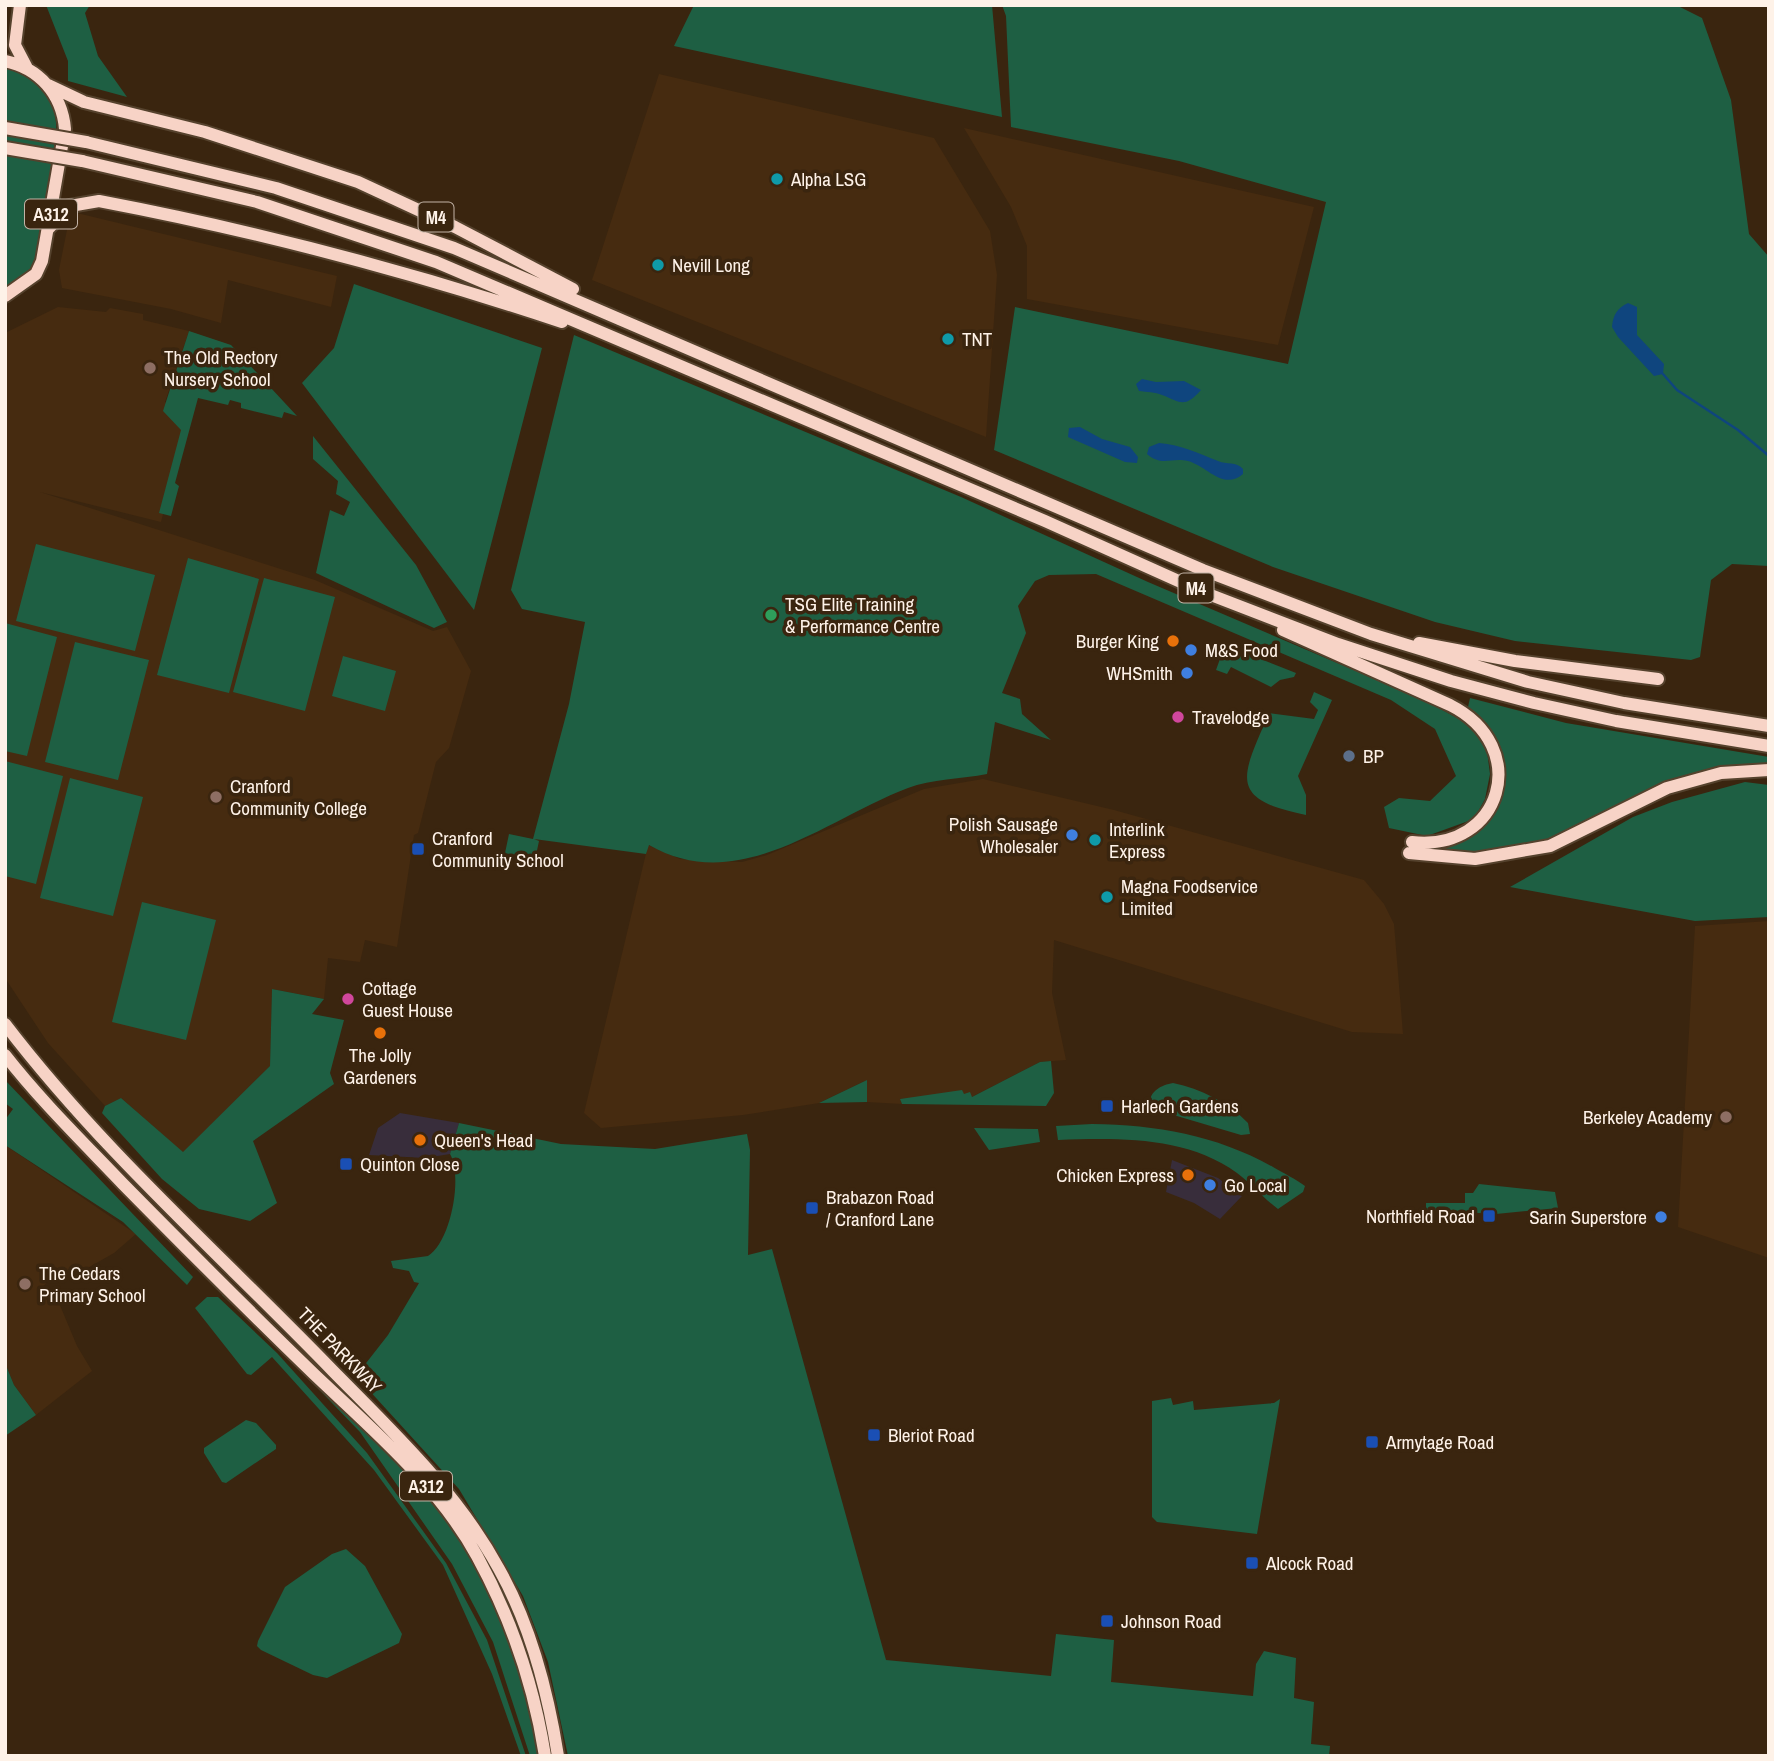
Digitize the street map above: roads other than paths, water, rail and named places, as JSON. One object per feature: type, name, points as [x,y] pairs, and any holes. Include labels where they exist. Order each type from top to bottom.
[{"type":"highway","points":[[20,5],[15,45],[28,69]]},
{"type":"highway","name":"A312","points":[[5,61],[28,69],[48,85],[61,107],[65,129],[48,229],[36,274],[6,295]]},
{"type":"highway","name":"M4","points":[[48,85],[84,102],[205,132],[358,182],[455,226],[654,331]]},
{"type":"highway","name":"M4","points":[[5,128],[86,142],[225,174],[360,214],[493,263],[1203,570],[1371,634],[1528,682],[1624,704],[1769,726]]},
{"type":"highway","name":"M4","points":[[5,148],[82,161],[211,189],[352,232],[476,277],[1045,520],[1203,592],[1338,643],[1451,681],[1616,721],[1769,746]]},
{"type":"highway","name":"M4","points":[[48,229],[70,206],[90,201],[233,228],[427,278],[648,351]]},
{"type":"highway","points":[[1203,592],[1335,656],[1450,705],[1480,724],[1495,750],[1498,764],[1491,803],[1475,827],[1463,834],[1410,847],[1475,859],[1550,846],[1667,788],[1721,773],[1769,770]]},
{"type":"highway","name":"M4","points":[[1371,634],[1553,666],[1658,679]]},
{"type":"highway","name":"THE PARKWAY","points":[[5,1024],[135,1173],[282,1317],[444,1486],[501,1571],[521,1617],[545,1687],[558,1756]]},
{"type":"highway","name":"THE PARKWAY","points":[[5,1055],[80,1139],[214,1277],[399,1455],[443,1505],[476,1555],[514,1637],[532,1691],[545,1756]]},
{"type":"water","points":[[1628,303],[1637,307],[1637,335],[1664,364],[1663,374],[1654,376],[1612,327],[1616,312]]},
{"type":"water","points":[[1142,379],[1156,382],[1184,381],[1201,390],[1190,400],[1178,402],[1157,393],[1139,391],[1136,384]]},
{"type":"water","points":[[1080,427],[1102,439],[1130,447],[1138,457],[1137,463],[1125,462],[1068,437],[1069,428]]},
{"type":"water","points":[[1159,443],[1182,447],[1221,462],[1237,465],[1243,469],[1243,474],[1236,479],[1222,479],[1188,461],[1157,460],[1147,454],[1149,447]]},
{"type":"waterway","points":[[1663,374],[1677,390],[1738,430],[1769,456]]},
{"type":"place","name":"Alpha LSG","points":[[777,179]]},
{"type":"place","name":"Nevill Long","points":[[658,265]]},
{"type":"place","name":"TNT","points":[[948,339]]},
{"type":"place","name":"The Old Rectory Nursery School","points":[[150,368]]},
{"type":"place","name":"TSG Elite Training & Performance Centre","points":[[771,615]]},
{"type":"place","name":"Burger King","points":[[1173,641]]},
{"type":"place","name":"M&S Food","points":[[1191,650]]},
{"type":"place","name":"WHSmith","points":[[1187,673]]},
{"type":"place","name":"Travelodge","points":[[1178,717]]},
{"type":"place","name":"BP","points":[[1349,756]]},
{"type":"place","name":"Cranford Community College","points":[[216,797]]},
{"type":"place","name":"Polish Sausage Wholesaler","points":[[1072,835]]},
{"type":"place","name":"Interlink Express","points":[[1095,840]]},
{"type":"place","name":"Cranford Community School","points":[[418,849]]},
{"type":"place","name":"Magna Foodservice Limited","points":[[1107,897]]},
{"type":"place","name":"Cottage Guest House","points":[[348,999]]},
{"type":"place","name":"The Jolly Gardeners","points":[[380,1033]]},
{"type":"place","name":"Harlech Gardens","points":[[1107,1106]]},
{"type":"place","name":"Berkeley Academy","points":[[1726,1117]]},
{"type":"place","name":"Queen's Head","points":[[420,1140]]},
{"type":"place","name":"Quinton Close","points":[[346,1164]]},
{"type":"place","name":"Chicken Express","points":[[1188,1175]]},
{"type":"place","name":"Go Local","points":[[1210,1185]]},
{"type":"place","name":"Brabazon Road / Cranford Lane","points":[[812,1208]]},
{"type":"place","name":"Northfield Road","points":[[1489,1216]]},
{"type":"place","name":"Sarin Superstore","points":[[1661,1217]]},
{"type":"place","name":"The Cedars Primary School","points":[[25,1284]]},
{"type":"place","name":"Bleriot Road","points":[[874,1435]]},
{"type":"place","name":"Armytage Road","points":[[1372,1442]]},
{"type":"place","name":"Alcock Road","points":[[1252,1563]]},
{"type":"place","name":"Johnson Road","points":[[1107,1621]]}]
